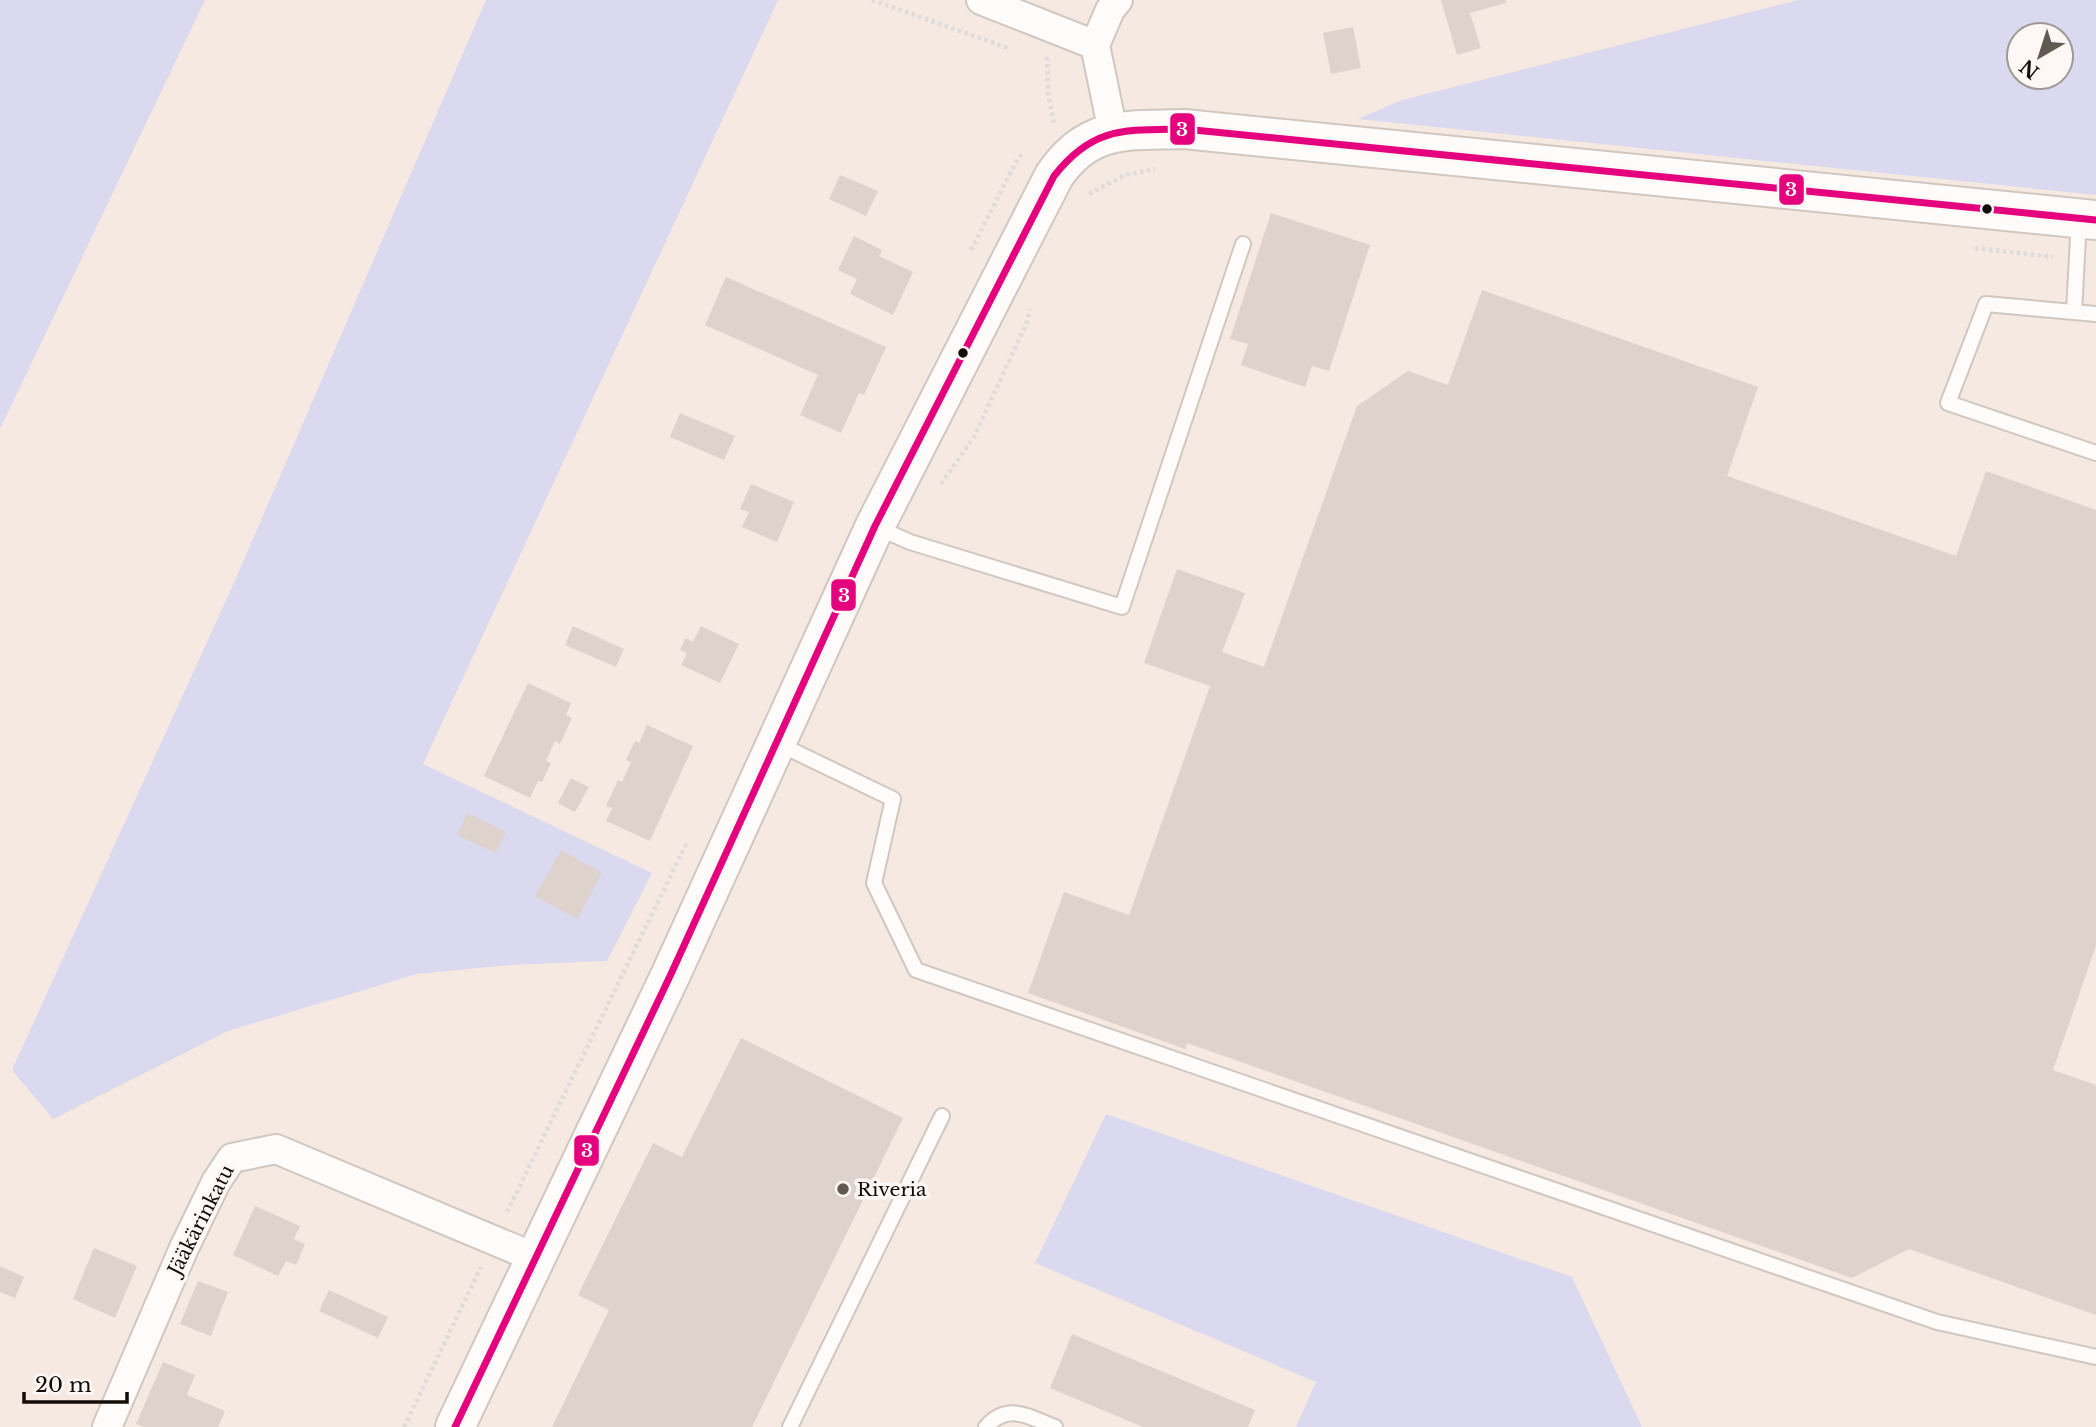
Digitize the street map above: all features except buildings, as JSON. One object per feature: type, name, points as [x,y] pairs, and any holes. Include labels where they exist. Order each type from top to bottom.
[{"type":"street","points":[[981,0],[1095,45]]},
{"type":"street","points":[[1114,132],[1095,45],[1110,10],[1118,0]]},
{"type":"street","points":[[455,1427],[671,974],[875,526],[1065,159],[1091,140],[1114,132],[1184,130],[2087,219]]},
{"type":"street","name":"Jääkärinkatu","points":[[107,1427],[184,1248],[216,1182],[232,1158],[276,1149],[536,1258]]},
{"type":"lane","points":[[2074,312],[2087,219]]},
{"type":"lane","points":[[875,526],[910,542],[1122,607],[1243,244]]},
{"type":"lane","points":[[2096,314],[1986,304],[1948,403],[2096,453]]},
{"type":"lane","points":[[776,743],[893,799],[874,883],[916,971],[1937,1322],[2096,1357]]},
{"type":"lane","points":[[790,1427],[942,1116]]},
{"type":"lane","points":[[986,1427],[994,1418],[1015,1412],[1055,1427]]},
{"type":"path","points":[[872,0],[1020,52]]},
{"type":"path","points":[[1082,197],[1125,175],[1166,166]]},
{"type":"shaded area","points":[[0,0],[205,0],[0,429]]},
{"type":"shaded area","points":[[486,0],[778,0],[423,764],[652,873],[607,961],[510,965],[417,974],[228,1031],[53,1119],[12,1070],[233,585]]},
{"type":"shaded area","points":[[1798,0],[2096,0],[2096,195],[1358,119],[1402,100]]},
{"type":"shaded area","points":[[1106,1114],[1572,1277],[1642,1427],[1296,1427],[1316,1382],[1035,1263]]},
{"type":"transit line","name":"3","points":[[455,1427],[671,974],[875,526],[1054,176],[1082,148],[1097,139],[1127,131],[1184,129],[2096,220]]},
{"type":"place","name":"Riveria","points":[[843,1189]]}]
